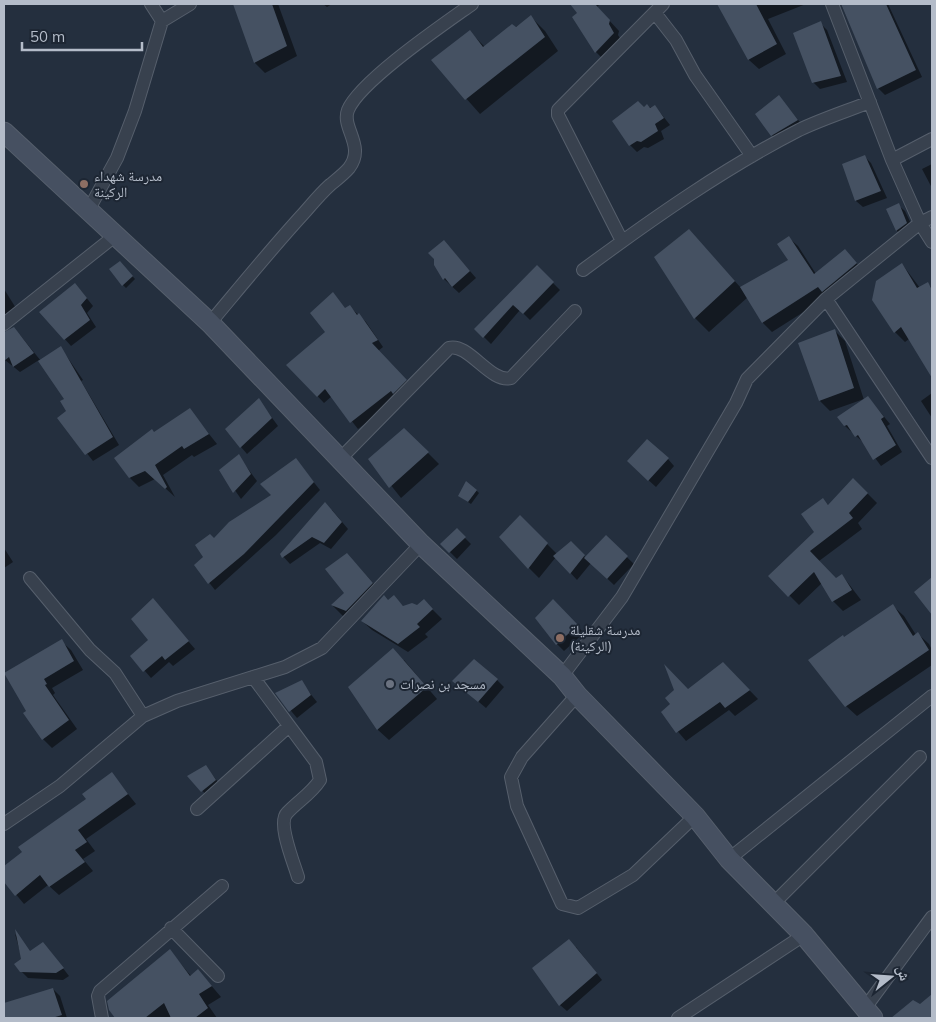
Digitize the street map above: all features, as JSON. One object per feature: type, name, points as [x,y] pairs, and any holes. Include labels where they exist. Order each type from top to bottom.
[{"type":"street","points":[[151,4],[162,21]]},
{"type":"street","points":[[89,210],[117,158],[135,111],[162,21],[190,4]]},
{"type":"street","points":[[210,324],[275,245],[328,187],[349,168],[355,153],[354,138],[346,118],[349,109],[355,101],[398,60],[472,4]]},
{"type":"street","points":[[832,4],[892,160],[920,223],[932,242]]},
{"type":"street","points":[[622,241],[558,112],[559,108],[659,8],[695,75],[752,156]]},
{"type":"street","points":[[583,270],[664,211],[752,156],[801,129],[870,102]]},
{"type":"street","points":[[4,134],[89,210],[210,324],[421,544],[562,676],[577,695],[694,816],[729,859],[804,935],[869,1013],[932,917]]},
{"type":"street","points":[[892,160],[932,140]]},
{"type":"street","points":[[562,676],[622,597],[736,402],[747,379],[826,299],[920,223],[932,217]]},
{"type":"street","points":[[4,324],[116,235]]},
{"type":"street","points":[[826,299],[932,458]]},
{"type":"street","points":[[340,459],[449,348],[458,348],[496,375],[506,379],[511,378],[575,312]]},
{"type":"street","points":[[4,824],[60,786],[143,716],[177,701],[285,666],[322,648],[421,544]]},
{"type":"street","points":[[30,578],[90,650],[115,673],[143,716]]},
{"type":"street","points":[[253,677],[316,762],[320,780],[314,790],[285,814],[286,839],[298,877]]},
{"type":"street","points":[[577,695],[522,757],[511,777],[517,806],[562,904],[578,908],[633,875],[694,816]]},
{"type":"street","points":[[729,859],[932,696]]},
{"type":"street","points":[[197,809],[290,726]]},
{"type":"street","points":[[773,904],[920,757]]},
{"type":"street","points":[[102,1018],[98,996],[100,991],[222,886]]},
{"type":"street","points":[[171,928],[218,976]]},
{"type":"street","points":[[678,1018],[804,935]]},
{"type":"building","points":[[233,4],[272,4],[287,46],[254,63]]},
{"type":"building","points":[[570,4],[595,4],[610,20],[609,24],[614,33],[595,53],[572,17],[577,13]]},
{"type":"building","points":[[717,4],[756,4],[777,44],[748,60]]},
{"type":"building","points":[[841,4],[886,4],[916,70],[877,89]]},
{"type":"building","points":[[531,15],[545,37],[465,100],[431,60],[470,30],[483,47],[512,24],[516,27]]},
{"type":"building","points":[[821,21],[841,76],[812,83],[793,33]]},
{"type":"building","points":[[779,95],[798,120],[771,136],[755,114]]},
{"type":"building","points":[[638,101],[644,107],[647,104],[650,108],[655,105],[664,118],[655,124],[658,131],[641,142],[637,141],[629,146],[612,121]]},
{"type":"building","points":[[865,155],[881,191],[855,201],[842,164]]},
{"type":"building","points":[[899,203],[907,223],[896,231],[886,209]]},
{"type":"building","points":[[689,229],[735,281],[694,319],[654,257]]},
{"type":"building","points":[[789,236],[814,274],[845,249],[857,263],[822,292],[818,287],[762,323],[740,287],[788,260],[777,244]]},
{"type":"building","points":[[444,240],[470,271],[452,287],[445,278],[443,280],[434,265],[434,259],[428,253]]},
{"type":"building","points":[[120,261],[133,276],[122,286],[109,269]]},
{"type":"building","points":[[902,263],[917,288],[928,282],[932,290],[932,378],[901,327],[894,333],[872,300],[876,281]]},
{"type":"building","points":[[537,265],[554,282],[523,314],[513,305],[483,338],[474,329]]},
{"type":"building","points":[[75,283],[87,298],[81,305],[90,320],[64,340],[39,312]]},
{"type":"building","points":[[333,292],[345,308],[350,305],[357,315],[359,313],[378,340],[372,343],[407,380],[393,394],[391,391],[350,423],[325,389],[317,397],[286,365],[325,332],[310,313]]},
{"type":"building","points":[[14,327],[34,353],[13,367],[9,357],[4,361],[4,332]]},
{"type":"building","points":[[835,329],[854,388],[819,401],[798,343]]},
{"type":"building","points":[[61,346],[113,437],[85,455],[57,418],[66,411],[60,401],[64,399],[38,361]]},
{"type":"building","points":[[868,396],[884,417],[881,419],[896,445],[873,460],[858,435],[855,437],[847,425],[844,426],[837,417]]},
{"type":"building","points":[[259,398],[272,418],[240,448],[225,429]]},
{"type":"building","points":[[190,408],[209,434],[184,449],[182,446],[155,465],[167,487],[165,489],[145,471],[129,478],[114,458],[152,429],[154,432]]},
{"type":"building","points":[[404,428],[429,452],[389,488],[368,459]]},
{"type":"building","points":[[647,439],[669,458],[648,481],[627,461]]},
{"type":"building","points":[[239,454],[251,474],[233,493],[219,470]]},
{"type":"building","points":[[296,458],[314,482],[244,554],[208,584],[194,565],[203,557],[195,545],[210,534],[214,538],[229,522],[271,495],[260,484]]},
{"type":"building","points":[[853,478],[868,493],[849,513],[853,518],[810,551],[836,578],[842,574],[852,590],[832,602],[814,572],[788,597],[768,576],[814,532],[801,514],[823,498],[828,505]]},
{"type":"building","points":[[466,481],[477,490],[468,502],[458,496]]},
{"type":"building","points":[[325,502],[342,522],[324,543],[312,537],[282,558],[280,554]]},
{"type":"building","points":[[520,515],[548,543],[528,569],[499,537]]},
{"type":"building","points":[[457,528],[466,537],[449,553],[440,544]]},
{"type":"building","points":[[606,535],[628,556],[607,579],[584,558]]},
{"type":"building","points":[[571,541],[585,555],[570,574],[553,556]]},
{"type":"building","points":[[347,553],[373,583],[346,611],[331,605],[344,593],[325,569]]},
{"type":"building","points":[[932,577],[932,615],[914,592]]},
{"type":"building","points":[[384,595],[388,600],[394,595],[403,606],[412,603],[417,605],[424,599],[433,609],[417,624],[420,627],[398,644],[361,621]]},
{"type":"building","points":[[153,598],[189,641],[165,660],[162,656],[143,672],[130,656],[148,640],[131,619]]},
{"type":"building","points":[[553,599],[578,625],[556,645],[535,618]]},
{"type":"building","points":[[893,604],[913,636],[918,632],[929,650],[845,707],[808,660],[843,635],[844,637]]},
{"type":"building","points":[[62,639],[74,661],[44,679],[47,684],[45,685],[69,720],[42,740],[23,713],[26,711],[4,673]]},
{"type":"building","points":[[393,648],[427,687],[377,730],[348,687]]},
{"type":"building","points":[[474,659],[498,679],[478,702],[452,681]]},
{"type":"building","points":[[723,662],[750,690],[725,708],[720,702],[676,733],[661,712],[670,704],[665,698],[674,690],[664,664],[688,689]]},
{"type":"building","points":[[302,680],[311,695],[289,712],[275,693]]},
{"type":"building","points":[[206,765],[216,780],[201,792],[187,776]]},
{"type":"building","points":[[112,772],[128,794],[78,830],[87,842],[75,850],[85,862],[49,887],[40,875],[15,896],[4,882],[4,866],[22,852],[18,847],[86,799],[82,794]]},
{"type":"building","points":[[15,929],[30,951],[43,942],[64,968],[56,973],[20,972],[14,964],[21,959]]},
{"type":"building","points":[[569,939],[597,973],[559,1006],[532,968]]},
{"type":"building","points":[[170,949],[190,976],[198,969],[212,986],[199,994],[208,1008],[195,1018],[171,1018],[164,1003],[145,1018],[115,1018],[109,1010],[107,1001]]},
{"type":"building","points":[[53,988],[62,1015],[52,1018],[4,1018],[4,1003]]},
{"type":"building","points":[[932,994],[932,1018],[891,1018],[913,1000],[920,1004]]},
{"type":"place","name":"مدرسة شهداء الركينة","points":[[84,184]]},
{"type":"place","name":"مدرسة شقليلة (الركينة)","points":[[560,638]]},
{"type":"place","name":"مسجد بن نصرات","points":[[390,684]]}]
